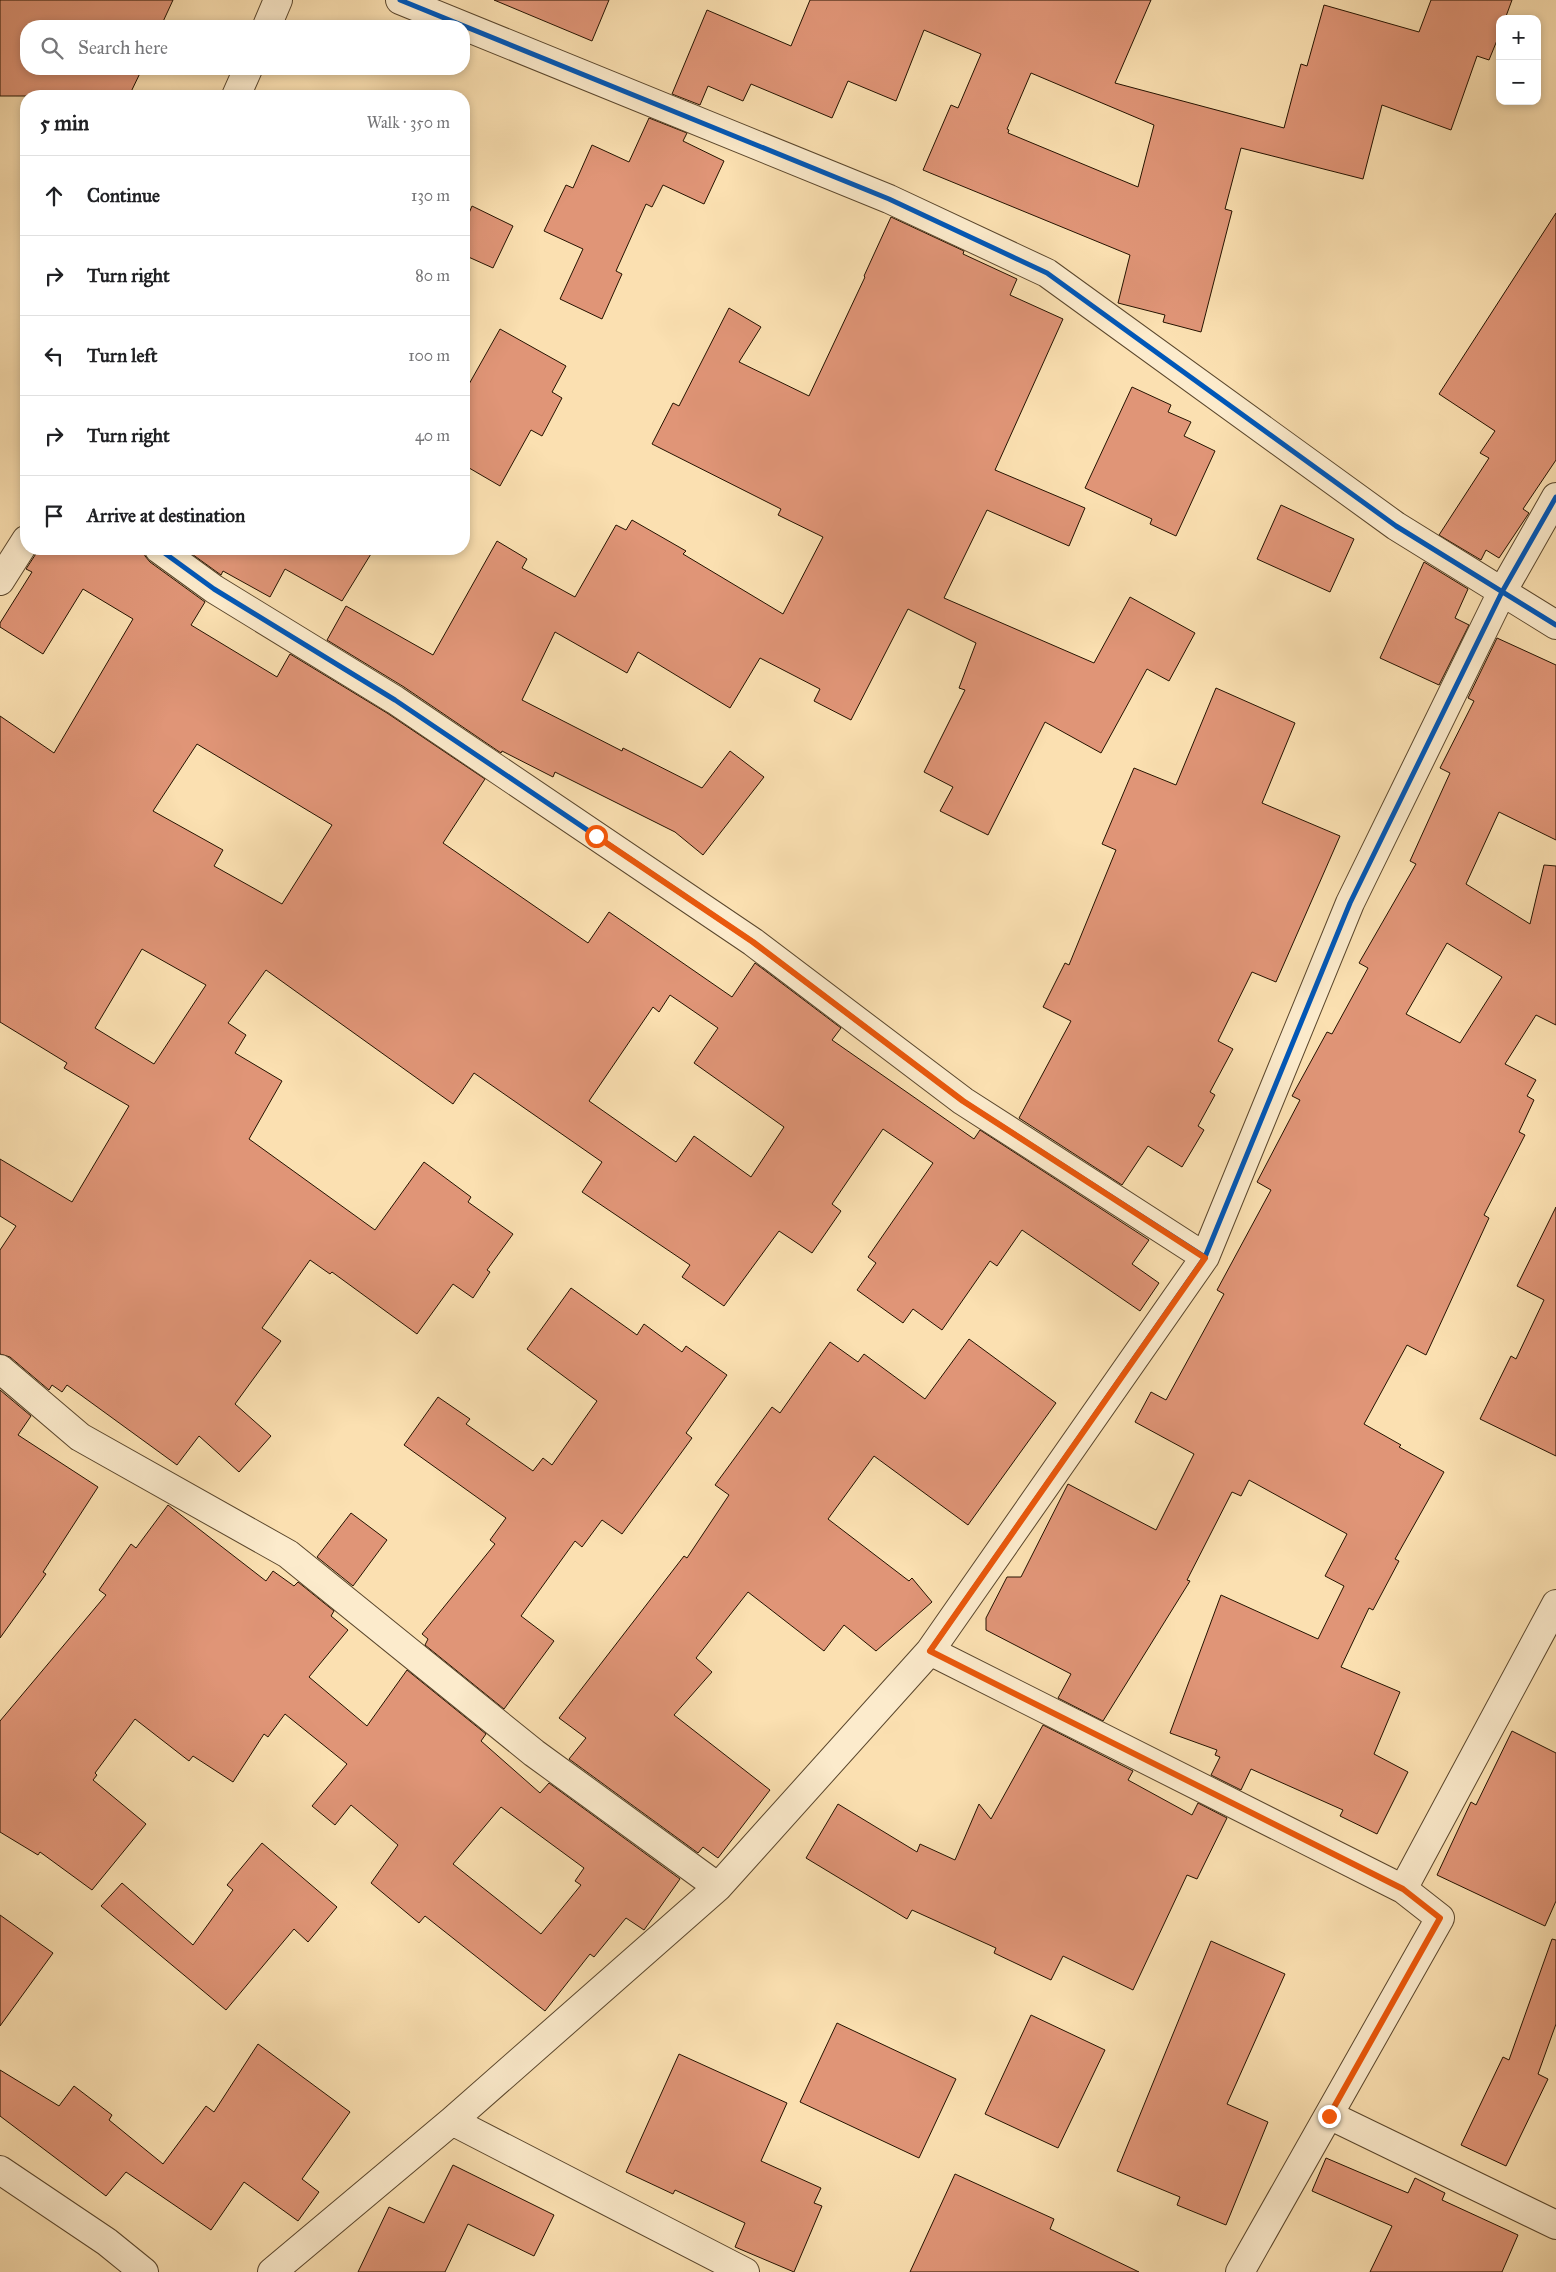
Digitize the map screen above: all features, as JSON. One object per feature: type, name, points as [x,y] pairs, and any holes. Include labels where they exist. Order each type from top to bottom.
[{"type":"street","points":[[270,20],[278,0]]},
{"type":"street","points":[[400,0],[449,20]]},
{"type":"street","points":[[470,28],[889,199],[1048,273],[1396,526],[1556,625]]},
{"type":"street","points":[[239,90],[245,75]]},
{"type":"street","points":[[272,2272],[452,2121],[718,1887],[930,1651],[1205,1258],[1350,903],[1502,592],[1556,497]]},
{"type":"street","points":[[0,581],[20,549]]},
{"type":"street","points":[[167,555],[214,589],[394,700],[745,936],[963,1101],[1205,1258]]},
{"type":"street","points":[[0,1369],[80,1437],[288,1554],[534,1753],[718,1887]]},
{"type":"street","points":[[1403,1889],[1556,1604]]},
{"type":"street","points":[[930,1651],[1403,1889],[1440,1918],[1240,2272]]},
{"type":"street","points":[[1329,2116],[1556,2225]]},
{"type":"street","points":[[452,2121],[746,2272]]},
{"type":"street","points":[[0,2170],[107,2242],[144,2272]]},
{"type":"building","points":[[0,0],[173,0],[164,20],[20,20],[20,75],[139,75],[132,90],[20,90],[20,96],[0,96]]},
{"type":"building","points":[[494,0],[609,0],[592,41]]},
{"type":"building","points":[[810,0],[1151,0],[1115,83],[1284,128],[1301,64],[1307,66],[1324,5],[1419,32],[1431,0],[1512,0],[1506,15],[1496,15],[1496,43],[1489,60],[1477,56],[1451,130],[1382,105],[1363,179],[1241,148],[1225,209],[1232,211],[1201,332],[1163,322],[1165,315],[1118,303],[1130,255],[923,170],[951,105],[958,108],[981,54],[924,30],[896,101],[848,81],[832,118],[751,84],[743,101],[708,86],[700,105],[672,94],[707,10],[791,46]],"holes":[[[1031,73],[1154,125],[1138,187],[1008,133],[1009,130],[1007,129]]]},
{"type":"building","points":[[649,118],[687,133],[683,141],[724,161],[704,204],[663,185],[652,207],[646,204],[616,271],[622,274],[602,319],[560,299],[583,249],[544,231],[566,185],[573,188],[592,145],[629,162]]},
{"type":"building","points":[[472,206],[513,226],[493,268],[470,258],[470,211]]},
{"type":"building","points":[[1556,213],[1556,460],[1523,509],[1529,513],[1499,558],[1486,550],[1481,560],[1439,535],[1489,458],[1480,453],[1495,431],[1439,394]]},
{"type":"building","points":[[891,217],[964,251],[963,254],[1017,279],[1010,295],[1063,319],[995,470],[1085,508],[1069,546],[987,510],[944,598],[1094,663],[1130,597],[1195,633],[1169,681],[1147,669],[1101,753],[1045,722],[988,835],[940,811],[953,787],[924,772],[965,690],[959,688],[976,643],[908,609],[851,720],[814,701],[820,689],[760,658],[730,708],[638,652],[627,673],[555,632],[522,700],[622,751],[623,748],[702,788],[730,751],[764,777],[703,855],[675,832],[555,772],[553,777],[502,751],[501,753],[404,687],[327,640],[346,606],[433,655],[497,541],[527,559],[522,568],[575,597],[616,525],[626,530],[632,520],[686,551],[683,554],[783,614],[823,537],[778,515],[781,509],[652,444],[673,403],[679,406],[729,308],[761,327],[739,362],[809,396]]},
{"type":"building","points":[[500,329],[566,366],[552,392],[562,398],[542,436],[531,430],[500,486],[470,468],[470,382]]},
{"type":"building","points":[[1132,387],[1171,405],[1168,412],[1191,422],[1184,436],[1215,451],[1176,536],[1150,524],[1152,519],[1085,488]]},
{"type":"building","points":[[1281,505],[1354,539],[1330,592],[1257,559]]},
{"type":"building","points":[[35,555],[145,555],[150,562],[205,602],[191,625],[277,677],[290,654],[387,713],[485,779],[443,843],[588,943],[609,912],[732,997],[755,963],[841,1028],[832,1040],[974,1139],[980,1130],[1149,1240],[1132,1264],[1159,1283],[1140,1311],[1022,1230],[997,1266],[990,1261],[942,1330],[913,1309],[903,1323],[857,1290],[876,1263],[868,1257],[933,1163],[883,1129],[832,1204],[841,1211],[812,1253],[779,1231],[724,1306],[682,1277],[690,1265],[582,1192],[602,1162],[474,1073],[453,1104],[266,970],[228,1023],[246,1035],[235,1053],[282,1081],[249,1139],[375,1230],[424,1162],[471,1197],[468,1202],[513,1234],[487,1270],[490,1272],[473,1298],[453,1284],[417,1334],[332,1272],[330,1274],[310,1260],[262,1328],[281,1341],[235,1404],[271,1436],[239,1472],[199,1436],[177,1465],[67,1385],[62,1392],[52,1385],[49,1390],[10,1357],[0,1354],[0,1250],[16,1226],[0,1216],[0,1159],[72,1202],[129,1106],[64,1068],[67,1063],[0,1022],[0,716],[54,753],[133,619],[83,589],[43,654],[0,627],[0,623],[32,572],[26,569]],"holes":[[[197,744],[332,825],[282,904],[214,866],[223,850],[153,811]],[[142,949],[206,985],[154,1064],[95,1028]],[[670,995],[718,1028],[694,1063],[784,1127],[751,1177],[694,1136],[676,1162],[589,1101],[653,1007],[659,1012]]]},
{"type":"building","points":[[193,555],[370,555],[342,601],[285,569],[270,597],[223,571],[221,575]]},
{"type":"building","points":[[1424,562],[1468,589],[1455,618],[1469,625],[1439,685],[1380,658]]},
{"type":"building","points":[[1497,638],[1556,665],[1556,840],[1499,812],[1466,884],[1530,924],[1544,865],[1556,866],[1556,1025],[1536,1015],[1505,1064],[1536,1080],[1527,1096],[1534,1100],[1519,1132],[1525,1135],[1484,1215],[1489,1218],[1426,1355],[1407,1345],[1364,1424],[1401,1445],[1399,1447],[1444,1472],[1395,1559],[1399,1561],[1373,1610],[1369,1608],[1341,1667],[1400,1692],[1374,1754],[1408,1772],[1377,1834],[1340,1816],[1343,1810],[1251,1769],[1241,1790],[1211,1775],[1220,1757],[1215,1755],[1217,1750],[1170,1733],[1221,1595],[1318,1639],[1344,1586],[1325,1576],[1347,1534],[1249,1480],[1241,1496],[1232,1492],[1187,1580],[1190,1581],[1103,1721],[1058,1698],[1071,1674],[986,1630],[986,1618],[1007,1577],[1021,1577],[1068,1484],[1156,1530],[1194,1454],[1135,1422],[1151,1392],[1166,1400],[1224,1294],[1217,1290],[1271,1190],[1257,1182],[1300,1100],[1292,1096],[1327,1032],[1332,1034],[1368,968],[1359,963],[1416,864],[1410,861],[1450,773],[1440,768],[1474,701],[1468,698]],"holes":[[[1447,943],[1502,977],[1460,1043],[1406,1014]]]},
{"type":"building","points":[[1216,688],[1295,723],[1262,803],[1340,836],[1276,982],[1252,972],[1218,1041],[1233,1049],[1210,1092],[1215,1095],[1198,1126],[1204,1130],[1182,1167],[1148,1146],[1122,1185],[1019,1118],[1071,1021],[1043,1007],[1065,963],[1069,965],[1116,850],[1102,844],[1134,768],[1176,785]]},
{"type":"building","points":[[1556,1207],[1556,1456],[1480,1419],[1511,1356],[1516,1359],[1544,1300],[1517,1286]]},
{"type":"building","points":[[571,1288],[637,1335],[644,1324],[682,1352],[686,1346],[727,1375],[686,1433],[692,1438],[622,1534],[602,1520],[582,1547],[575,1541],[521,1616],[554,1641],[504,1709],[425,1645],[428,1639],[422,1634],[495,1544],[490,1540],[506,1518],[404,1445],[438,1397],[470,1419],[466,1424],[533,1471],[543,1458],[552,1465],[597,1401],[527,1349]]},
{"type":"building","points":[[969,1339],[1056,1403],[968,1525],[874,1456],[828,1519],[909,1581],[912,1578],[932,1602],[876,1651],[844,1625],[824,1651],[748,1592],[696,1658],[712,1672],[674,1715],[770,1790],[718,1858],[703,1847],[698,1853],[569,1759],[586,1738],[559,1718],[684,1556],[687,1558],[729,1495],[715,1485],[772,1407],[780,1413],[830,1342],[858,1362],[864,1354],[925,1399]]},
{"type":"building","points":[[0,1390],[31,1416],[18,1435],[98,1487],[43,1572],[46,1574],[0,1638]]},
{"type":"building","points":[[168,1505],[266,1581],[273,1571],[294,1586],[298,1582],[334,1611],[331,1616],[348,1630],[309,1677],[367,1726],[407,1670],[486,1734],[481,1741],[540,1793],[549,1783],[680,1879],[644,1930],[626,1918],[594,1957],[590,1954],[545,2011],[425,1916],[419,1923],[371,1883],[398,1845],[351,1805],[335,1825],[312,1806],[347,1764],[285,1714],[268,1737],[264,1734],[233,1782],[193,1756],[189,1761],[135,1719],[95,1773],[97,1775],[93,1780],[146,1824],[92,1890],[40,1852],[38,1855],[0,1832],[0,1721],[106,1595],[99,1590],[131,1544],[136,1548]],"holes":[[[501,1807],[584,1868],[575,1881],[581,1885],[541,1934],[453,1864]]]},
{"type":"building","points":[[351,1513],[387,1540],[353,1586],[317,1557]]},
{"type":"building","points":[[1043,1725],[1133,1771],[1128,1780],[1192,1815],[1198,1803],[1227,1818],[1197,1879],[1187,1875],[1133,1990],[1063,1956],[1051,1980],[994,1953],[996,1948],[912,1910],[907,1919],[806,1858],[838,1804],[917,1852],[920,1844],[955,1860],[979,1804],[991,1819]]},
{"type":"building","points":[[1512,1731],[1556,1753],[1556,1901],[1545,1926],[1437,1875],[1471,1802],[1476,1805]]},
{"type":"building","points":[[262,1843],[337,1907],[308,1942],[294,1929],[226,2010],[101,1906],[122,1883],[193,1945],[233,1890],[227,1885]]},
{"type":"building","points":[[0,1915],[53,1953],[0,2026]]},
{"type":"building","points":[[1552,1939],[1556,1940],[1556,2024],[1538,2074],[1548,2079],[1506,2166],[1461,2145],[1503,2057],[1509,2060]]},
{"type":"building","points":[[1211,1941],[1285,1974],[1227,2104],[1268,2122],[1226,2225],[1177,2205],[1180,2197],[1117,2171]]},
{"type":"building","points":[[1031,2015],[1105,2050],[1058,2148],[985,2114]]},
{"type":"building","points":[[837,2023],[956,2079],[919,2158],[800,2102]]},
{"type":"building","points":[[258,2044],[350,2112],[302,2179],[319,2192],[298,2221],[244,2182],[211,2230],[126,2172],[106,2196],[0,2116],[0,2070],[59,2106],[74,2086],[112,2115],[109,2120],[163,2164],[206,2106],[214,2112]]},
{"type":"building","points":[[679,2054],[787,2103],[761,2161],[821,2188],[814,2203],[822,2206],[794,2272],[735,2247],[745,2223],[675,2190],[673,2194],[626,2172]]},
{"type":"building","points":[[1326,2158],[1408,2193],[1415,2178],[1445,2193],[1442,2200],[1518,2235],[1502,2272],[1370,2272],[1392,2226],[1312,2191]]},
{"type":"building","points":[[453,2165],[554,2215],[534,2256],[468,2224],[445,2272],[358,2272],[389,2207],[424,2223]]},
{"type":"building","points":[[955,2174],[1054,2219],[1050,2229],[1139,2272],[910,2272]]},
{"type":"cycle path","points":[[400,0],[449,20]]},
{"type":"cycle path","points":[[470,28],[889,199],[1047,273],[1396,526],[1556,625]]},
{"type":"cycle path","points":[[930,1651],[1205,1257],[1350,903],[1502,592],[1556,497]]},
{"type":"cycle path","points":[[167,555],[214,589],[395,700],[753,942],[963,1101],[1205,1257]]},
{"type":"route","points":[[596,836],[753,942],[963,1101],[1205,1258],[930,1651],[1403,1889],[1440,1918],[1329,2116]]}]
